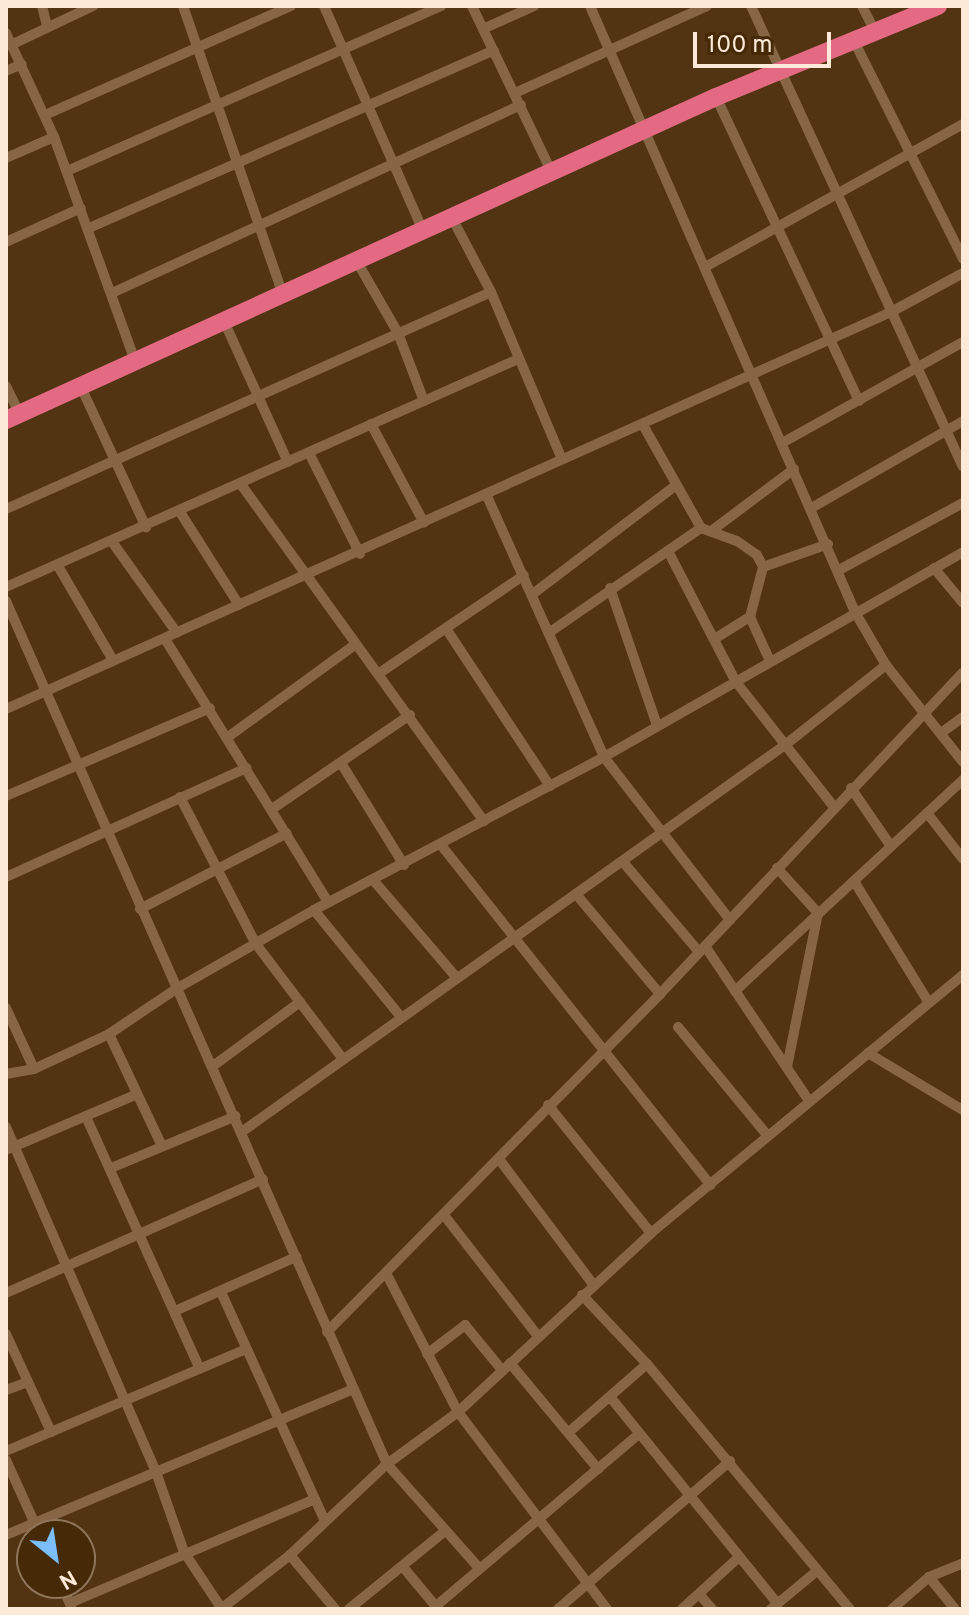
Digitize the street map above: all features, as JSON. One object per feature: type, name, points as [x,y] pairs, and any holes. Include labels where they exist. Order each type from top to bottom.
[{"type":"highway","points":[[13,416],[134,358],[716,97],[938,6]]},
{"type":"street","points":[[42,6],[47,26]]},
{"type":"street","points":[[13,44],[93,6]]},
{"type":"street","points":[[183,6],[235,165],[282,292]]},
{"type":"street","points":[[45,115],[291,6]]},
{"type":"street","points":[[324,6],[423,230]]},
{"type":"street","points":[[67,171],[441,6]]},
{"type":"street","points":[[472,6],[551,171]]},
{"type":"street","points":[[483,29],[534,6]]},
{"type":"street","points":[[590,6],[813,507],[855,612],[886,665],[963,762]]},
{"type":"street","points":[[515,93],[707,6]]},
{"type":"street","points":[[751,6],[840,193],[963,467]]},
{"type":"street","points":[[862,6],[875,32]]},
{"type":"street","points":[[6,33],[54,137],[134,358]]},
{"type":"street","points":[[854,41],[963,259]]},
{"type":"street","points":[[89,228],[368,108],[494,50]]},
{"type":"street","points":[[6,71],[22,64]]},
{"type":"street","points":[[716,97],[859,401]]},
{"type":"street","points":[[112,293],[521,105]]},
{"type":"street","points":[[707,266],[963,124]]},
{"type":"street","points":[[6,158],[54,137]]},
{"type":"street","points":[[6,242],[81,208]]},
{"type":"street","points":[[451,216],[491,292],[562,459]]},
{"type":"street","points":[[951,236],[963,229]]},
{"type":"street","points":[[356,260],[398,333],[424,401]]},
{"type":"street","points":[[6,709],[239,605],[310,577],[562,459],[891,312],[963,273]]},
{"type":"street","points":[[6,509],[491,292]]},
{"type":"street","points":[[223,319],[288,462]]},
{"type":"street","points":[[782,443],[963,342]]},
{"type":"street","points":[[6,587],[113,543],[518,359]]},
{"type":"street","points":[[80,385],[146,527]]},
{"type":"street","points":[[6,386],[13,416]]},
{"type":"street","points":[[813,507],[963,421]]},
{"type":"street","points":[[371,424],[424,523]]},
{"type":"street","points":[[643,425],[701,528]]},
{"type":"street","points":[[309,453],[360,554]]},
{"type":"street","points":[[714,529],[794,469]]},
{"type":"street","points":[[240,483],[484,821]]},
{"type":"street","points":[[534,593],[675,486]]},
{"type":"street","points":[[486,494],[534,593],[604,757],[660,836],[730,920]]},
{"type":"street","points":[[839,570],[963,503]]},
{"type":"street","points":[[180,512],[239,605]]},
{"type":"street","points":[[550,632],[701,528],[714,529],[757,555],[763,567],[750,617],[770,661]]},
{"type":"street","points":[[113,543],[177,633]]},
{"type":"street","points":[[763,567],[828,544]]},
{"type":"street","points":[[668,551],[716,638],[736,682],[834,807]]},
{"type":"street","points":[[6,1074],[34,1069],[109,1034],[176,989],[328,902],[374,881],[604,757],[963,552]]},
{"type":"street","points":[[58,566],[113,660]]},
{"type":"street","points":[[934,568],[963,603]]},
{"type":"street","points":[[378,674],[524,575]]},
{"type":"street","points":[[610,588],[657,725]]},
{"type":"street","points":[[6,601],[140,909],[243,1131],[327,1332],[387,1464],[480,1569]]},
{"type":"street","points":[[716,638],[750,617]]},
{"type":"street","points":[[447,630],[550,786]]},
{"type":"street","points":[[165,639],[328,902]]},
{"type":"street","points":[[228,737],[356,644]]},
{"type":"street","points":[[243,1131],[456,977],[660,836],[785,745],[886,665]]},
{"type":"street","points":[[327,1332],[387,1275],[548,1105],[660,994],[851,788],[963,673]]},
{"type":"street","points":[[6,796],[210,708]]},
{"type":"street","points":[[272,809],[410,715]]},
{"type":"street","points":[[941,733],[963,717]]},
{"type":"street","points":[[341,763],[404,865]]},
{"type":"street","points":[[6,877],[246,768]]},
{"type":"street","points":[[735,991],[963,780]]},
{"type":"street","points":[[851,788],[890,845]]},
{"type":"street","points":[[180,797],[256,944],[343,1059]]},
{"type":"street","points":[[927,813],[963,859]]},
{"type":"street","points":[[140,909],[287,833]]},
{"type":"street","points":[[441,845],[710,1185]]},
{"type":"street","points":[[623,862],[702,949],[735,991],[809,1101]]},
{"type":"street","points":[[777,868],[818,913]]},
{"type":"street","points":[[374,881],[456,977]]},
{"type":"street","points":[[854,881],[929,1003]]},
{"type":"street","points":[[576,894],[660,994]]},
{"type":"street","points":[[314,910],[401,1017]]},
{"type":"street","points":[[787,1067],[818,913]]},
{"type":"street","points":[[6,1127],[10,1148],[156,1472],[184,1552],[222,1609],[290,1555],[387,1464],[458,1412],[651,1233],[963,975]]},
{"type":"street","points":[[213,1066],[300,1002]]},
{"type":"street","points":[[6,1008],[34,1069]]},
{"type":"street","points":[[678,1027],[767,1135]]},
{"type":"street","points":[[109,1034],[162,1146]]},
{"type":"street","points":[[868,1053],[963,1110]]},
{"type":"street","points":[[10,1148],[87,1119],[137,1094]]},
{"type":"street","points":[[548,1105],[651,1233]]},
{"type":"street","points":[[111,1168],[236,1116]]},
{"type":"street","points":[[87,1119],[200,1369]]},
{"type":"street","points":[[499,1159],[593,1284]]},
{"type":"street","points":[[6,1293],[263,1179]]},
{"type":"street","points":[[444,1215],[538,1336]]},
{"type":"street","points":[[175,1311],[296,1257]]},
{"type":"street","points":[[387,1275],[458,1412],[536,1521],[607,1609]]},
{"type":"street","points":[[221,1292],[325,1521]]},
{"type":"street","points":[[582,1295],[647,1364],[730,1461],[850,1609]]},
{"type":"street","points":[[427,1354],[465,1325],[569,1432],[598,1469]]},
{"type":"street","points":[[6,1334],[51,1432]]},
{"type":"street","points":[[6,1451],[246,1349]]},
{"type":"street","points":[[569,1432],[647,1364]]},
{"type":"street","points":[[6,1390],[28,1382]]},
{"type":"street","points":[[44,1519],[353,1389]]},
{"type":"street","points":[[611,1398],[775,1606],[817,1571]]},
{"type":"street","points":[[403,1567],[437,1608],[639,1434]]},
{"type":"street","points":[[6,1460],[32,1519]]},
{"type":"street","points":[[558,1609],[730,1461]]},
{"type":"street","points":[[71,1606],[184,1552],[315,1499]]},
{"type":"street","points":[[349,1609],[445,1531]]},
{"type":"street","points":[[290,1555],[335,1609]]},
{"type":"street","points":[[682,1609],[739,1557]]},
{"type":"street","points":[[892,1609],[929,1577],[963,1563]]},
{"type":"street","points":[[929,1577],[955,1609]]},
{"type":"street","points":[[699,1594],[712,1609]]}]
